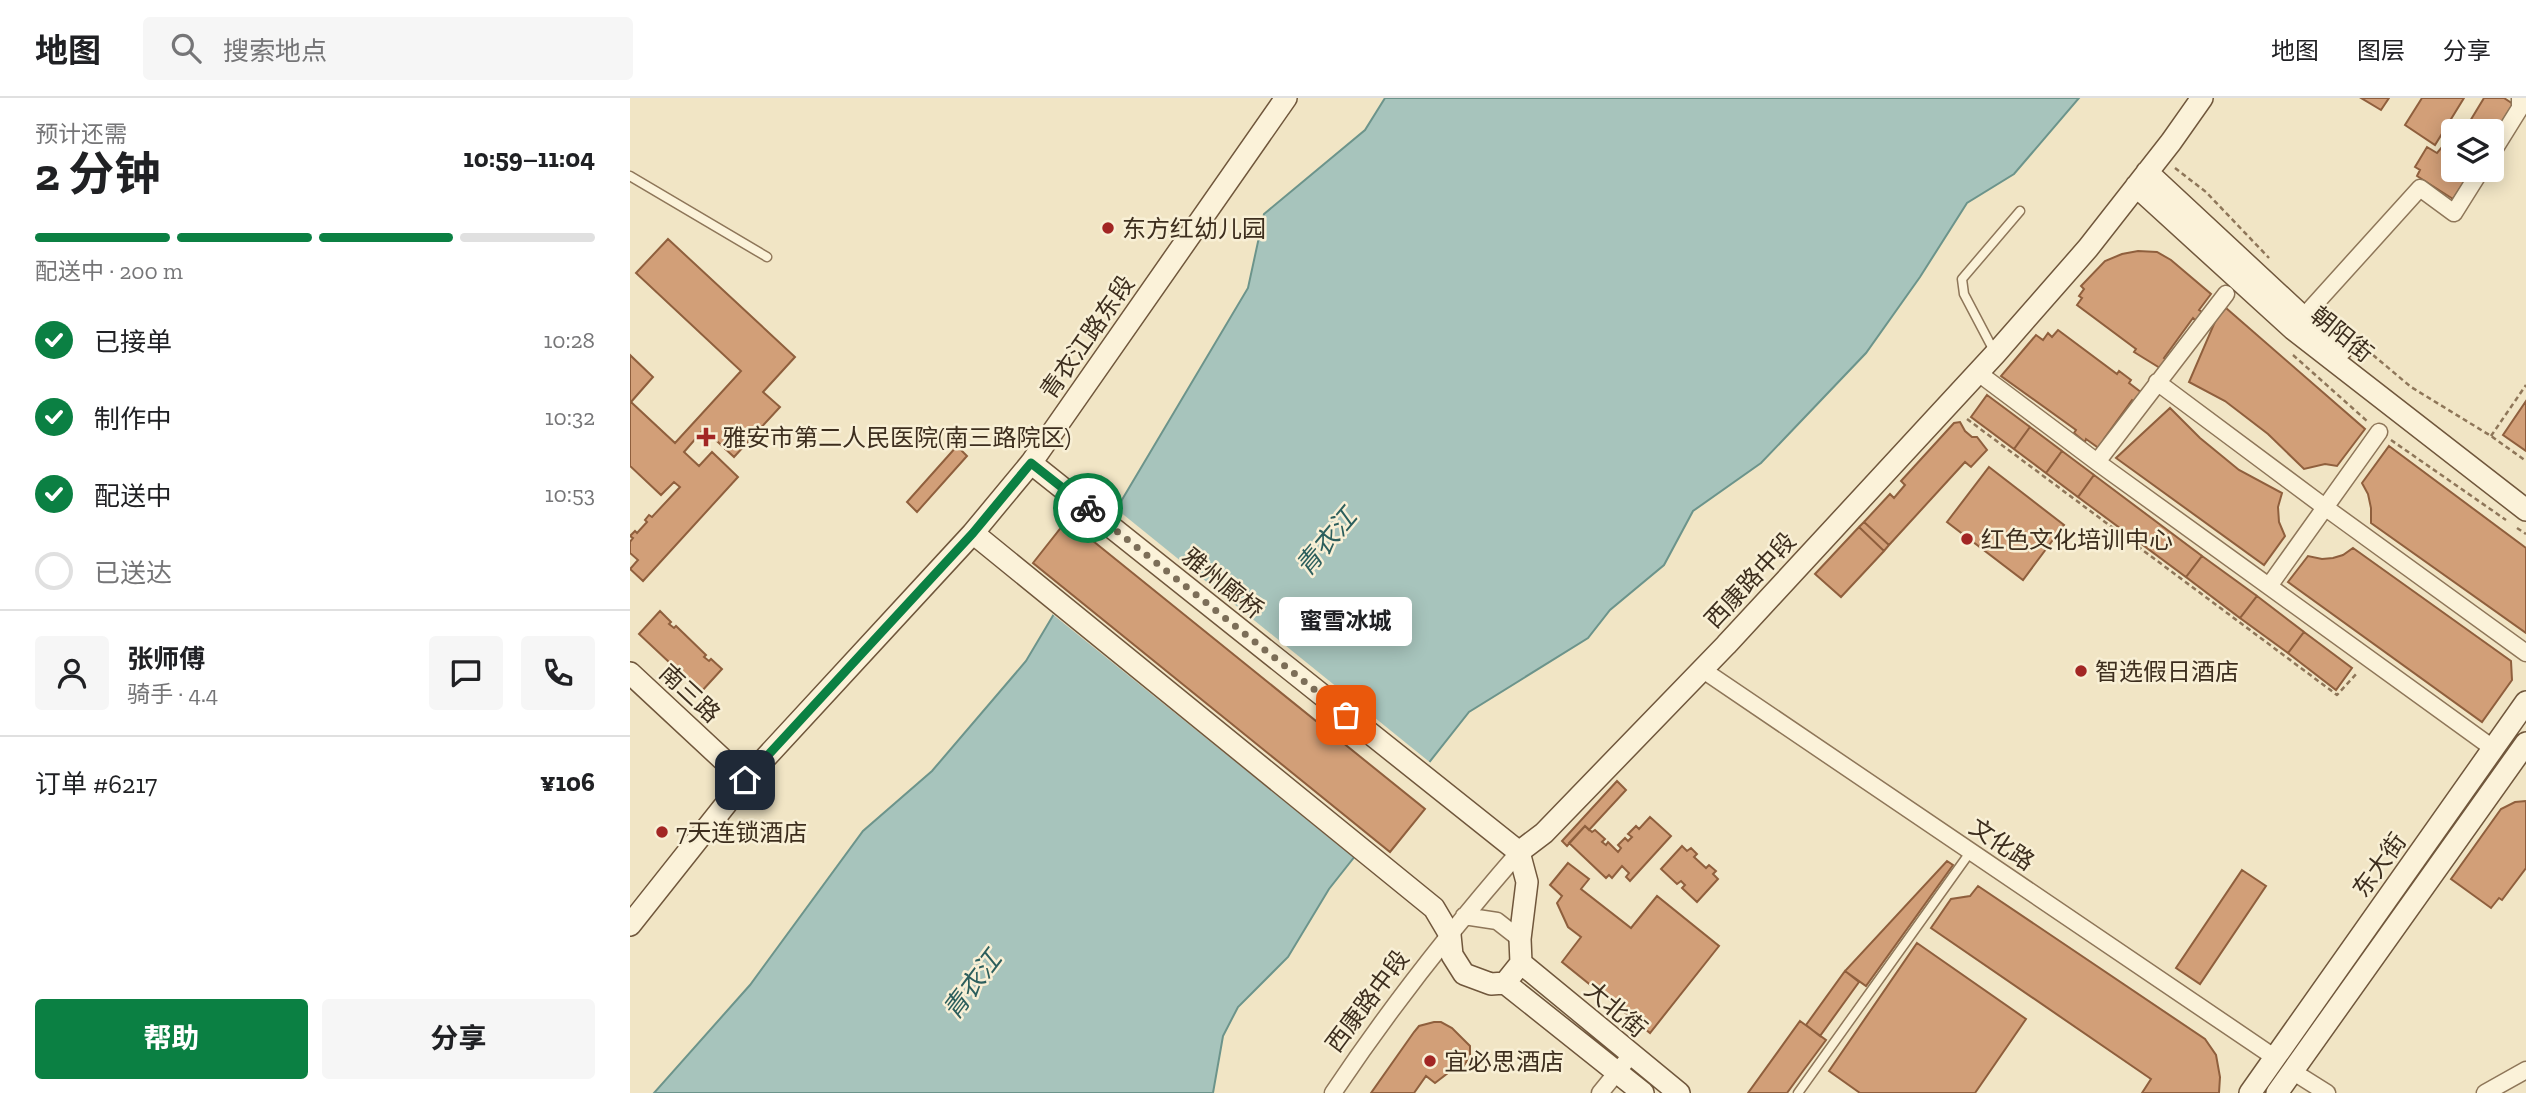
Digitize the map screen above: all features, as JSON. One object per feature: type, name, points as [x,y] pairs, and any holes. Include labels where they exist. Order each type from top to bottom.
[{"type":"main road","name":"西康路中段","points":[[1519,852],[1544,833],[1703,670],[1996,353],[2088,248],[2202,98]]},
{"type":"main road","name":"青衣江路东段","points":[[630,925],[745,780],[973,533],[1031,463],[1284,99]]},
{"type":"main road","name":"朝阳街","points":[[2142,179],[2298,323],[2526,510]]},
{"type":"main road","name":"朝阳街","points":[[2298,323],[2526,492]]},
{"type":"main road","name":"雅州廊桥","points":[[1031,463],[1519,852]]},
{"type":"main road","points":[[973,533],[1434,908],[1450,935],[1452,956],[1464,974],[1491,984],[1506,983],[1521,963],[1520,939],[1527,882],[1519,852]]},
{"type":"main road","name":"南三路","points":[[630,673],[745,780]]},
{"type":"main road","name":"东大街","points":[[2250,1093],[2526,702]]},
{"type":"main road","name":"东大街","points":[[2277,1093],[2524,751]]},
{"type":"main road","name":"大北街","points":[[1521,963],[1679,1093]]},
{"type":"main road","name":"大北街","points":[[1506,983],[1643,1093]]},
{"type":"street","points":[[2504,134],[2520,108],[2520,98]]},
{"type":"street","points":[[2298,323],[2420,188],[2454,213],[2473,182]]},
{"type":"street","points":[[2097,462],[2226,294]]},
{"type":"street","points":[[1977,372],[2494,749]]},
{"type":"street","points":[[2157,382],[2526,653]]},
{"type":"street","points":[[2269,586],[2379,432]]},
{"type":"street","name":"文化路","points":[[1703,670],[2274,1057]]},
{"type":"street","name":"西康路中段","points":[[1333,1093],[1380,1023],[1464,916],[1519,852]]},
{"type":"street","points":[[1464,916],[1497,921],[1520,939]]},
{"type":"street","points":[[1600,1093],[1630,1055]]},
{"type":"street","points":[[2485,1093],[2526,1070]]},
{"type":"street","points":[[2292,1071],[2327,1093]]},
{"type":"lane","points":[[630,176],[767,257]]},
{"type":"lane","points":[[1996,353],[1964,294],[1962,279],[2020,211]]},
{"type":"lane","points":[[1798,1093],[1971,851]]},
{"type":"path","points":[[2173,167],[2206,192],[2269,258]]},
{"type":"path","points":[[2353,338],[2411,387],[2526,461]]},
{"type":"path","points":[[2491,436],[2526,385]]},
{"type":"path","points":[[1967,419],[2337,695],[2370,659]]},
{"type":"water","name":"青衣江","points":[[1385,98],[2079,98],[2014,174],[1967,203],[1920,277],[1866,353],[1761,463],[1693,511],[1664,565],[1610,610],[1588,638],[1469,712],[1329,889],[1288,957],[1238,1007],[1223,1036],[1213,1093],[654,1093],[750,985],[863,831],[932,771],[1026,661],[1248,288],[1264,214],[1365,130]]},
{"type":"pier","points":[[1114,507],[1432,764],[1356,859],[1051,613]]},
{"type":"building","points":[[2361,98],[2389,98],[2381,110]]},
{"type":"building","points":[[2422,98],[2464,98],[2451,119],[2441,119],[2441,135],[2435,145],[2405,125]]},
{"type":"building","points":[[2484,98],[2504,98],[2513,104],[2504,119],[2471,119]]},
{"type":"building","points":[[2427,147],[2437,153],[2441,148],[2441,182],[2464,182],[2453,199],[2417,176],[2420,170],[2415,167]]},
{"type":"building","points":[[668,239],[795,357],[763,392],[780,407],[734,457],[704,429],[684,452],[699,466],[712,452],[738,477],[643,581],[630,569],[638,560],[630,553],[630,542],[633,538],[630,536],[635,531],[637,533],[647,522],[645,520],[649,515],[652,517],[680,487],[674,482],[661,495],[630,466],[630,355],[653,377],[631,402],[675,443],[741,371],[636,273]]},
{"type":"building","points":[[2138,251],[2157,252],[2171,260],[2211,294],[2199,310],[2202,312],[2196,321],[2193,318],[2164,358],[2167,360],[2160,368],[2134,352],[2136,349],[2077,305],[2084,289],[2081,286],[2105,261]]},
{"type":"building","points":[[2226,308],[2365,429],[2337,466],[2325,464],[2304,469],[2268,434],[2225,401],[2189,382],[2217,317]]},
{"type":"building","points":[[2058,330],[2117,374],[2119,371],[2131,380],[2129,383],[2142,393],[2135,402],[2132,400],[2104,439],[2106,441],[2100,449],[2086,439],[2085,442],[2074,433],[2076,430],[2001,376],[2036,335],[2043,340],[2048,333],[2052,337]]},
{"type":"building","points":[[1987,395],[2030,427],[2014,449],[1971,417]]},
{"type":"building","points":[[2526,401],[2526,451],[2503,435]]},
{"type":"building","points":[[2170,408],[2200,438],[2239,470],[2282,493],[2278,507],[2279,522],[2285,536],[2264,565],[2116,458]]},
{"type":"building","points":[[1960,422],[1965,431],[1972,437],[1977,437],[1987,450],[1971,467],[1965,462],[1889,545],[1864,522],[1890,494],[1894,498],[1905,485],[1901,481],[1954,423]]},
{"type":"building","points":[[2030,427],[2062,451],[2046,473],[2014,449]]},
{"type":"building","points":[[957,446],[967,456],[917,512],[907,502]]},
{"type":"building","points":[[2389,446],[2526,548],[2526,633],[2371,523],[2368,494],[2362,483]]},
{"type":"building","points":[[2062,451],[2094,475],[2078,497],[2046,473]]},
{"type":"building","points":[[1989,467],[2064,525],[2023,580],[1947,522]]},
{"type":"building","points":[[2094,475],[2202,556],[2186,577],[2078,497]]},
{"type":"building","points":[[1067,520],[1425,809],[1390,852],[1033,563]]},
{"type":"building","points":[[1864,522],[1889,545],[1884,551],[1859,527]]},
{"type":"building","points":[[1859,527],[1884,551],[1841,597],[1815,574]]},
{"type":"building","points":[[2353,548],[2511,661],[2512,680],[2482,722],[2288,582],[2308,556],[2333,558]]},
{"type":"building","points":[[2202,556],[2257,596],[2240,618],[2186,577]]},
{"type":"building","points":[[2257,596],[2304,632],[2288,653],[2240,618]]},
{"type":"building","points":[[660,611],[671,622],[669,624],[674,628],[676,626],[706,655],[704,657],[709,661],[711,659],[722,669],[701,692],[639,634]]},
{"type":"building","points":[[2304,632],[2352,668],[2336,690],[2288,653]]},
{"type":"building","points":[[1617,781],[1626,790],[1589,830],[1585,826],[1567,846],[1562,841]]},
{"type":"building","points":[[2526,801],[2526,868],[2502,900],[2499,898],[2491,908],[2451,879],[2501,809],[2515,802]]},
{"type":"building","points":[[1650,817],[1671,836],[1630,881],[1626,877],[1629,873],[1622,866],[1612,878],[1609,875],[1606,878],[1569,843],[1585,826],[1592,832],[1595,830],[1605,839],[1602,842],[1606,845],[1608,842],[1618,852],[1621,848],[1618,845],[1625,838],[1628,841],[1632,837],[1628,834],[1636,826],[1639,829]]},
{"type":"building","points":[[1682,846],[1687,851],[1691,848],[1697,854],[1694,857],[1706,868],[1709,865],[1716,871],[1713,874],[1718,879],[1697,902],[1682,888],[1685,885],[1681,881],[1677,884],[1661,869]]},
{"type":"building","points":[[1947,861],[1953,865],[1866,986],[1845,971]]},
{"type":"building","points":[[1568,863],[1589,879],[1581,889],[1631,928],[1657,896],[1719,946],[1650,1033],[1562,962],[1581,937],[1568,927],[1557,903],[1562,896],[1550,885]]},
{"type":"building","points":[[2242,870],[2266,886],[2200,984],[2176,968]]},
{"type":"building","points":[[1978,886],[2205,1039],[2216,1055],[2220,1077],[2219,1093],[2142,1093],[2151,1079],[1931,928],[1951,899],[1970,896]]},
{"type":"building","points":[[1917,943],[2026,1019],[1975,1093],[1860,1093],[1829,1071]]},
{"type":"building","points":[[1845,971],[1859,982],[1820,1036],[1806,1025]]},
{"type":"building","points":[[1800,1021],[1826,1040],[1787,1093],[1748,1093]]},
{"type":"building","name":"宜必思酒店","points":[[1441,1022],[1452,1028],[1470,1046],[1470,1056],[1463,1067],[1448,1073],[1435,1083],[1426,1076],[1414,1093],[1371,1093],[1419,1026]]},
{"type":"way so far","points":[[1088,508],[1346,715]]},
{"type":"place","name":"东方红幼儿园","points":[[1108,228]]},
{"type":"place","name":"雅安市第二人民医院(南三路院区)","points":[[706,437]]},
{"type":"place","name":"红色文化培训中心","points":[[1967,539]]},
{"type":"place","name":"智选假日酒店","points":[[2081,671]]},
{"type":"place","name":"蜜雪冰城","points":[[1346,715]]},
{"type":"place","name":"7天连锁酒店","points":[[662,832]]},
{"type":"place","name":"宜必思酒店","points":[[1430,1061]]},
{"type":"route","points":[[745,780],[973,533],[1031,463],[1088,508]]}]
